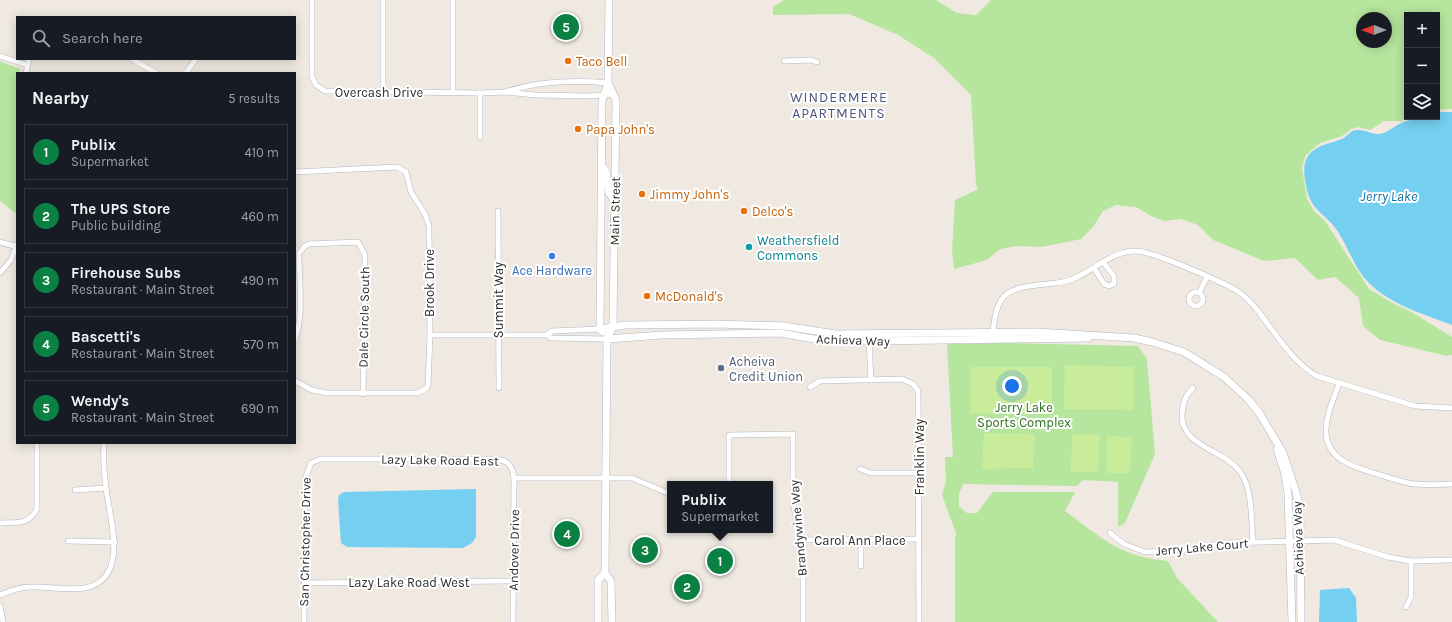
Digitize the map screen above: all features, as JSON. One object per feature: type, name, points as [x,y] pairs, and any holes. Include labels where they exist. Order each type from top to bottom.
[{"type":"street","name":"Overcash Drive","points":[[312,0],[312,74],[316,85],[328,92],[506,92],[536,95],[613,94]]},
{"type":"street","points":[[383,0],[383,91]]},
{"type":"street","points":[[453,0],[453,92]]},
{"type":"street","name":"Main Street","points":[[600,329],[602,101],[608,83],[609,0]]},
{"type":"street","points":[[0,56],[27,66]]},
{"type":"street","points":[[26,72],[29,60]]},
{"type":"street","points":[[134,60],[154,72]]},
{"type":"street","points":[[187,72],[195,60]]},
{"type":"street","points":[[784,61],[811,60],[817,62]]},
{"type":"street","name":"Overcash Drive","points":[[506,92],[529,84],[540,83],[608,83]]},
{"type":"street","name":"Main Street","points":[[608,83],[616,100],[613,327],[607,339],[605,573],[611,581],[612,622]]},
{"type":"street","points":[[480,93],[480,137]]},
{"type":"street","points":[[602,166],[606,171],[609,193],[615,201]]},
{"type":"street","name":"Brook Drive","points":[[296,172],[397,167],[403,169],[407,174],[410,192],[425,214],[429,226],[430,335],[428,385],[421,392],[413,394],[363,394]]},
{"type":"street","name":"Summit Way","points":[[498,211],[499,388]]},
{"type":"street","points":[[0,242],[16,246]]},
{"type":"street","name":"Dale Circle South","points":[[296,337],[300,317],[299,253],[309,244],[358,242],[365,255],[363,394]]},
{"type":"street","points":[[0,273],[11,260],[16,248]]},
{"type":"street","points":[[993,340],[995,311],[1004,296],[1014,289],[1068,282],[1082,276],[1118,254],[1136,251],[1156,256],[1207,277],[1232,288],[1245,296],[1292,357],[1303,368],[1317,376],[1415,406],[1452,408]]},
{"type":"street","points":[[1094,268],[1104,284],[1109,286],[1114,284],[1114,276],[1103,262]]},
{"type":"street","points":[[1199,293],[1207,277]]},
{"type":"street","name":"Achieva Way","points":[[600,329],[613,327],[718,324],[784,326],[835,334],[1053,332],[1134,338],[1152,342],[1198,359],[1224,377],[1249,400],[1260,414],[1283,453],[1296,492],[1300,510],[1301,622]]},
{"type":"street","points":[[547,335],[552,331],[600,329],[607,339]]},
{"type":"street","name":"Achieva Way","points":[[607,339],[655,336],[780,333],[820,340],[870,341],[1084,339],[1099,336]]},
{"type":"street","points":[[868,333],[870,341],[871,380]]},
{"type":"street","points":[[430,335],[547,335],[551,338],[607,339]]},
{"type":"street","name":"Franklin Way","points":[[810,387],[820,381],[906,380],[913,384],[918,391],[919,622]]},
{"type":"street","points":[[296,382],[312,390],[327,393],[363,394]]},
{"type":"street","points":[[1339,383],[1327,419],[1326,433],[1329,445],[1336,456],[1348,464],[1402,482],[1416,484],[1452,484]]},
{"type":"street","points":[[1193,388],[1184,398],[1183,427],[1190,436],[1227,459],[1240,472],[1248,493],[1253,542]]},
{"type":"street","name":"Brandywine Way","points":[[728,481],[728,435],[793,434],[793,502],[802,540],[803,622]]},
{"type":"street","name":"Achieva Way","points":[[1272,436],[1286,481],[1291,541],[1292,622]]},
{"type":"street","points":[[0,523],[23,522],[32,517],[36,509],[37,444]]},
{"type":"street","points":[[0,595],[28,587],[72,589],[85,588],[98,582],[108,573],[112,563],[115,542],[106,488],[104,444]]},
{"type":"street","name":"Lazy Lake Road East","points":[[312,463],[321,459],[496,459],[509,463],[513,467],[514,478],[632,478],[667,493]]},
{"type":"street","name":"San Christopher Drive","points":[[304,622],[305,479],[312,463]]},
{"type":"street","points":[[860,469],[871,474],[919,473]]},
{"type":"street","name":"Andover Drive","points":[[513,622],[514,478]]},
{"type":"street","points":[[75,490],[106,488]]},
{"type":"street","name":"Jerry Lake Court","points":[[1110,533],[1124,544],[1145,552],[1172,552],[1225,543],[1334,540],[1388,557],[1411,561],[1452,560]]},
{"type":"street","name":"Carol Ann Place","points":[[802,540],[919,539]]},
{"type":"street","points":[[861,540],[861,566]]},
{"type":"street","points":[[68,541],[115,542]]},
{"type":"street","points":[[1406,607],[1411,596],[1411,561]]},
{"type":"street","name":"Main Street","points":[[598,622],[598,580],[605,573]]},
{"type":"street","name":"Lazy Lake Road West","points":[[304,583],[513,581]]},
{"type":"street","points":[[0,606],[3,622]]},
{"type":"green space","points":[[784,0],[936,0],[957,13],[976,15],[991,0],[1452,0],[1452,109],[1440,110],[1440,12],[1404,12],[1404,120],[1384,121],[1370,130],[1358,127],[1351,129],[1342,136],[1320,143],[1305,156],[1302,168],[1307,199],[1314,211],[1325,221],[1369,289],[1398,306],[1408,310],[1452,337],[1452,355],[1447,356],[1380,340],[1363,326],[1359,298],[1335,277],[1318,280],[1295,258],[1264,261],[1213,240],[1198,225],[1181,219],[1165,221],[1151,216],[1136,207],[1116,205],[1103,211],[1093,227],[1081,239],[1041,247],[1017,246],[1000,249],[987,260],[954,269],[952,251],[955,200],[978,189],[976,185],[971,95],[934,58],[898,35],[849,14],[773,15],[773,7]]},
{"type":"green space","points":[[0,61],[20,69],[20,72],[16,72],[15,213],[0,201]]},
{"type":"green space","name":"Jerry Lake Sports Complex","points":[[1004,343],[1138,346],[1147,359],[1155,454],[1125,523],[1118,527],[1118,482],[1083,480],[1077,486],[963,484],[959,494],[959,506],[967,513],[977,513],[993,492],[1075,492],[1065,511],[1101,538],[1124,551],[1151,559],[1168,561],[1177,578],[1218,622],[955,622],[955,536],[957,536],[942,495],[946,481],[945,457],[953,457],[947,344]]},
{"type":"green space","points":[[1065,365],[1134,367],[1133,410],[1064,409]]},
{"type":"green space","points":[[971,367],[1052,367],[1052,413],[970,414]]},
{"type":"green space","points":[[984,433],[1035,434],[1033,468],[982,469]]},
{"type":"green space","points":[[1072,434],[1100,434],[1098,472],[1071,472]]},
{"type":"green space","points":[[1107,436],[1132,437],[1130,473],[1107,473]]},
{"type":"water","name":"Jerry Lake","points":[[1440,112],[1452,112],[1452,325],[1419,313],[1398,303],[1378,291],[1369,283],[1358,269],[1342,238],[1332,224],[1312,203],[1307,189],[1304,167],[1307,158],[1314,150],[1344,138],[1355,130],[1380,134],[1408,120],[1440,120]]},
{"type":"water","points":[[476,489],[476,537],[472,543],[463,548],[347,547],[341,543],[338,500],[339,495],[344,492]]},
{"type":"water","points":[[1349,588],[1356,598],[1357,622],[1319,622],[1320,590]]},
{"type":"place","name":"Wendy's","points":[[566,27]]},
{"type":"place","name":"Taco Bell","points":[[568,61]]},
{"type":"place","name":"Papa John's","points":[[578,129]]},
{"type":"place","name":"Jimmy John's","points":[[642,194]]},
{"type":"place","name":"Delco's","points":[[744,211]]},
{"type":"place","name":"Weathersfield Commons","points":[[749,247]]},
{"type":"place","name":"Ace Hardware","points":[[552,256]]},
{"type":"place","name":"McDonald's","points":[[647,296]]},
{"type":"place","name":"Acheiva Credit Union","points":[[721,368]]},
{"type":"place","name":"Bascetti's","points":[[567,534]]},
{"type":"place","name":"Firehouse Subs","points":[[645,550]]},
{"type":"place","name":"Publix","points":[[720,561]]},
{"type":"place","name":"The UPS Store","points":[[687,587]]},
{"type":"district","name":"WINDERMERE APARTMENTS","points":[[839,106]]}]
